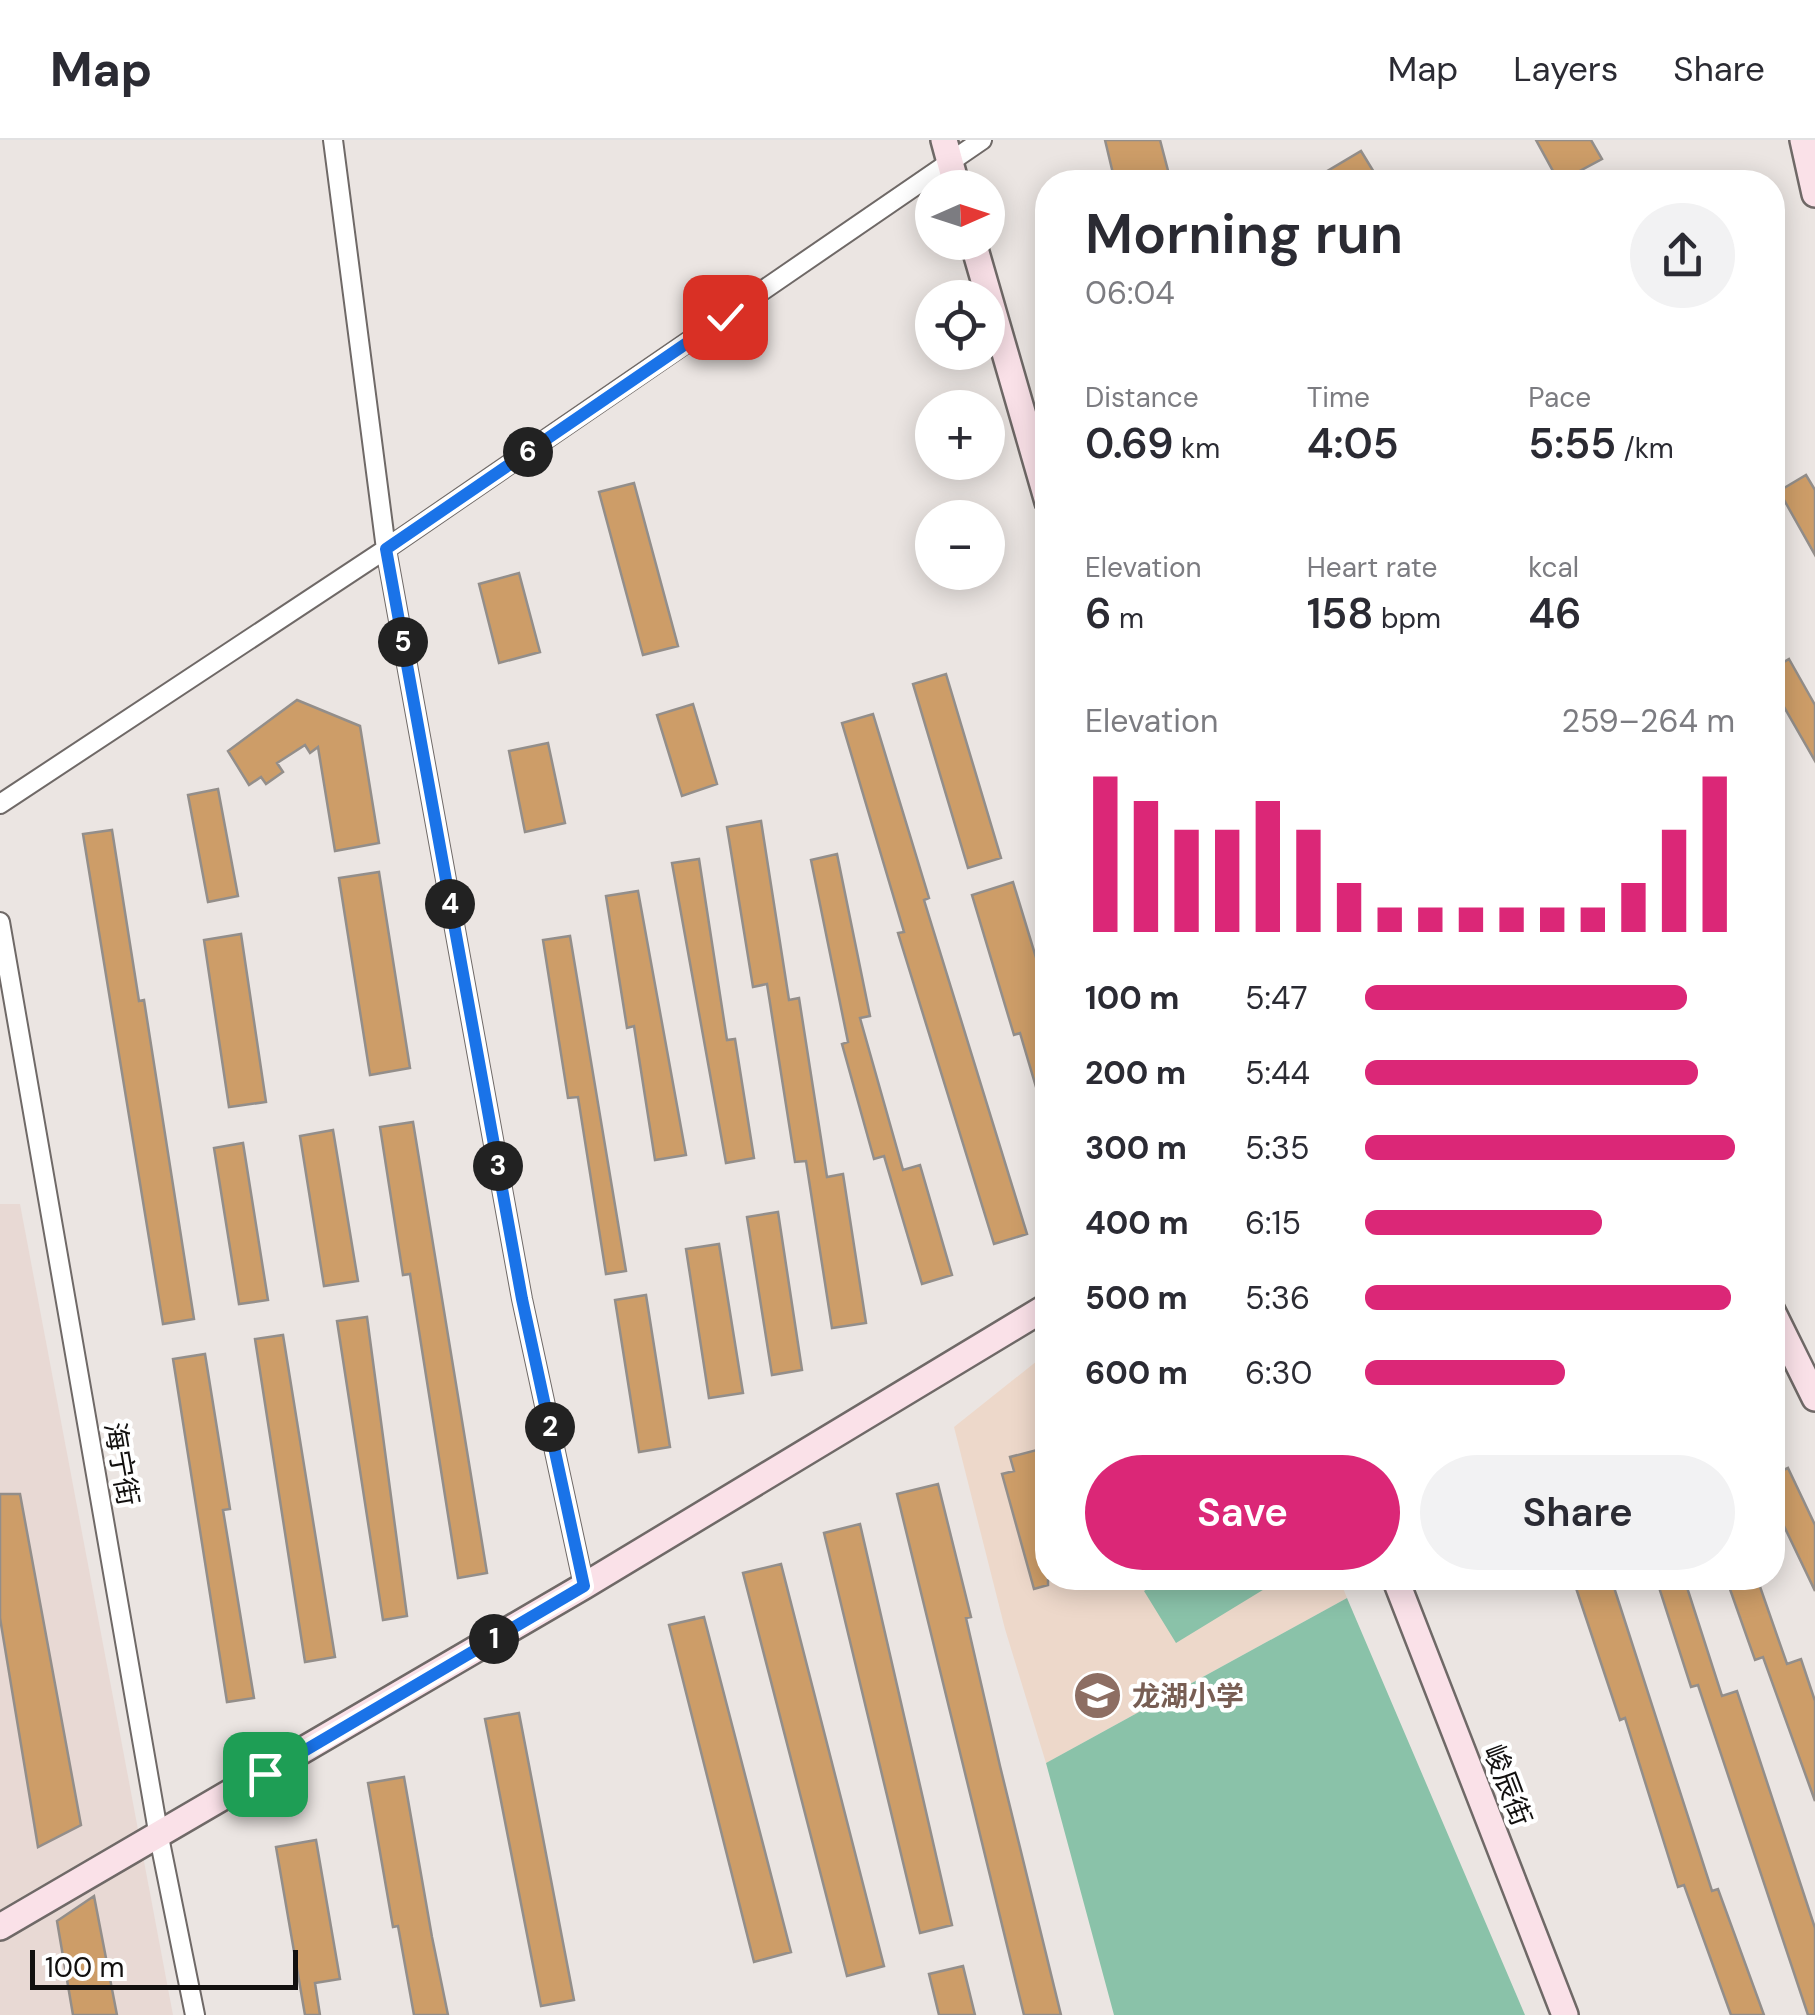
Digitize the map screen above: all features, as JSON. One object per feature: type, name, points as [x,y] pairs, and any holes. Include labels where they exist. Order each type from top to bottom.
[{"type":"street","points":[[333,140],[386,549],[522,1299],[584,1586]]},
{"type":"street","points":[[0,804],[386,549],[982,140]]},
{"type":"street","points":[[1803,140],[1815,194]]},
{"type":"street","points":[[978,260],[1035,457]]},
{"type":"street","name":"海宁街","points":[[0,922],[158,1837],[195,2015]]},
{"type":"street","points":[[0,1927],[584,1586],[1035,1314]]},
{"type":"street","points":[[1785,1337],[1815,1398]]},
{"type":"street","name":"峻辰街","points":[[1400,1590],[1565,2015]]},
{"type":"shaded area","points":[[0,1204],[20,1204],[173,2015],[0,2015]]},
{"type":"shaded area","name":"龙湖小学","points":[[1035,1363],[1035,1590],[1344,1590],[1347,1598],[1046,1763],[1005,1629],[954,1427]]},
{"type":"green space","points":[[1146,1590],[1263,1590],[1176,1643]]},
{"type":"green space","points":[[1347,1598],[1525,2015],[1114,2015],[1046,1763]]},
{"type":"building","points":[[1105,140],[1160,140],[1168,170],[1112,170]]},
{"type":"building","points":[[1536,140],[1591,140],[1602,159],[1581,170],[1552,170]]},
{"type":"building","points":[[1361,151],[1373,170],[1329,170]]},
{"type":"building","points":[[1806,475],[1815,490],[1815,555],[1785,502],[1785,487]]},
{"type":"building","points":[[634,483],[678,646],[643,655],[599,492]]},
{"type":"building","points":[[519,573],[540,652],[499,663],[479,584]]},
{"type":"building","points":[[1789,659],[1815,705],[1815,761],[1785,709],[1785,661]]},
{"type":"building","points":[[946,674],[1001,858],[968,868],[913,684]]},
{"type":"building","points":[[297,700],[360,726],[379,843],[335,851],[318,747],[310,753],[305,745],[277,763],[283,772],[266,784],[261,777],[249,785],[228,751]]},
{"type":"building","points":[[693,704],[717,784],[682,796],[657,715]]},
{"type":"building","points":[[873,714],[929,898],[924,900],[1027,1234],[994,1244],[898,933],[904,932],[842,723]]},
{"type":"building","points":[[548,743],[565,823],[525,832],[509,751]]},
{"type":"building","points":[[218,789],[238,896],[208,902],[188,795]]},
{"type":"building","points":[[761,821],[789,1000],[799,998],[827,1177],[843,1174],[866,1323],[832,1328],[806,1161],[795,1162],[767,984],[753,987],[727,827]]},
{"type":"building","points":[[112,830],[139,1001],[144,1000],[194,1319],[163,1324],[83,834]]},
{"type":"building","points":[[837,854],[870,1016],[860,1018],[903,1170],[920,1165],[952,1275],[922,1284],[884,1156],[874,1159],[842,1044],[848,1042],[811,860]]},
{"type":"building","points":[[699,859],[727,1040],[735,1039],[754,1158],[726,1163],[672,863]]},
{"type":"building","points":[[379,872],[410,1068],[370,1075],[339,878]]},
{"type":"building","points":[[1013,882],[1035,954],[1035,1084],[1020,1033],[1014,1035],[972,895]]},
{"type":"building","points":[[638,891],[686,1155],[655,1160],[634,1026],[627,1028],[606,896]]},
{"type":"building","points":[[241,934],[266,1102],[229,1107],[204,940]]},
{"type":"building","points":[[570,936],[626,1271],[606,1274],[578,1097],[568,1098],[543,940]]},
{"type":"building","points":[[413,1122],[487,1573],[458,1578],[410,1274],[403,1275],[380,1127]]},
{"type":"building","points":[[333,1130],[358,1281],[324,1286],[300,1136]]},
{"type":"building","points":[[243,1143],[268,1300],[239,1304],[214,1148]]},
{"type":"building","points":[[778,1212],[802,1370],[772,1375],[747,1217]]},
{"type":"building","points":[[719,1244],[743,1393],[709,1398],[686,1249]]},
{"type":"building","points":[[646,1295],[670,1447],[639,1452],[615,1300]]},
{"type":"building","points":[[367,1317],[407,1616],[383,1620],[337,1321]]},
{"type":"building","points":[[283,1335],[335,1657],[305,1662],[255,1339]]},
{"type":"building","points":[[205,1354],[230,1509],[223,1510],[254,1698],[227,1702],[173,1359]]},
{"type":"building","points":[[1035,1450],[1034,1589],[1002,1474],[1014,1471],[1010,1457]]},
{"type":"building","points":[[1788,1468],[1815,1525],[1815,1591],[1785,1528]]},
{"type":"building","points":[[938,1484],[971,1617],[966,1618],[1000,1766],[1061,2015],[1024,2015],[897,1494]]},
{"type":"building","points":[[0,1494],[20,1494],[81,1825],[38,1847],[0,1618]]},
{"type":"building","points":[[860,1524],[952,1925],[920,1933],[824,1533]]},
{"type":"building","points":[[781,1564],[884,1966],[847,1976],[743,1573]]},
{"type":"building","points":[[1577,1590],[1615,1590],[1712,1891],[1718,1889],[1764,2015],[1731,2015],[1684,1885],[1678,1887],[1625,1718],[1620,1720]]},
{"type":"building","points":[[1660,1590],[1688,1590],[1722,1696],[1737,1691],[1815,1928],[1815,2015],[1808,2015],[1698,1685],[1691,1687]]},
{"type":"building","points":[[1730,1590],[1761,1590],[1787,1664],[1801,1659],[1815,1701],[1815,1801],[1763,1657],[1755,1660]]},
{"type":"building","points":[[704,1617],[791,1952],[754,1962],[669,1625]]},
{"type":"building","points":[[519,1713],[574,2000],[541,2006],[485,1719]]},
{"type":"building","points":[[404,1777],[448,2015],[414,2015],[398,1926],[393,1927],[368,1783]]},
{"type":"building","points":[[316,1840],[340,1979],[315,1983],[320,2015],[305,2015],[276,1847]]},
{"type":"building","points":[[94,1896],[117,2015],[73,2015],[57,1921]]},
{"type":"building","points":[[963,1966],[975,2015],[939,2015],[929,1974]]},
{"type":"place","name":"龙湖小学","points":[[1097,1696]]},
{"type":"route","points":[[265,1774],[584,1586],[522,1299],[386,549],[725,317]]}]
